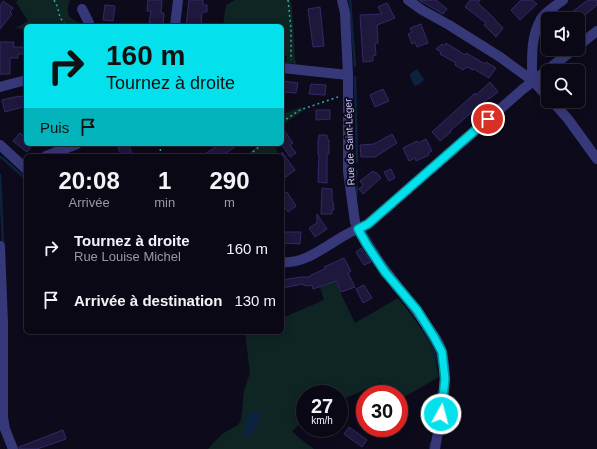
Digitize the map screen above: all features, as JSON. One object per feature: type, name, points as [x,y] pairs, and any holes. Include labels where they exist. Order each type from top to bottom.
[{"type":"street","points":[[175,24],[178,0]]},
{"type":"street","name":"Rue de Saint-Léger","points":[[342,0],[348,75],[348,171],[356,222],[358,229],[367,245],[385,272],[417,310],[442,352],[445,379],[435,449]]},
{"type":"street","points":[[408,0],[500,57],[533,81],[541,90]]},
{"type":"street","points":[[533,81],[534,34],[542,19],[563,0]]},
{"type":"street","points":[[82,9],[89,24]]},
{"type":"street","points":[[585,40],[597,31]]},
{"type":"street","points":[[284,262],[289,263],[312,255],[351,232],[368,224],[533,81],[565,56]]},
{"type":"street","points":[[287,68],[348,75]]},
{"type":"street","points":[[0,87],[24,81]]},
{"type":"street","points":[[559,108],[568,118],[597,159]]},
{"type":"street","points":[[0,146],[24,165]]},
{"type":"street","points":[[51,154],[72,146]]},
{"type":"street","points":[[0,246],[3,324],[3,403],[5,429],[14,449]]},
{"type":"path","points":[[54,0],[56,2],[60,18],[65,24]]},
{"type":"path","points":[[287,68],[291,29],[288,0]]},
{"type":"path","points":[[284,121],[300,110],[348,94]]},
{"type":"path","points":[[251,154],[260,146]]},
{"type":"green space","points":[[18,0],[70,0],[68,12],[70,17],[82,24],[24,24],[24,29],[15,28],[28,21],[16,2]]},
{"type":"green space","points":[[235,0],[290,0],[292,7],[295,60],[297,64],[286,63],[287,56],[284,55],[284,24],[223,24],[226,5]]},
{"type":"green space","points":[[302,107],[303,111],[284,124],[284,113]]},
{"type":"green space","points":[[258,146],[274,146],[278,152],[275,154],[252,154],[250,152]]},
{"type":"green space","points":[[333,277],[355,323],[398,298],[416,321],[428,340],[434,354],[439,377],[408,395],[408,385],[381,385],[380,383],[375,385],[356,385],[356,394],[348,397],[348,385],[296,385],[296,428],[292,431],[296,435],[296,437],[299,437],[314,449],[208,449],[222,434],[238,425],[241,420],[244,391],[250,373],[245,334],[284,334],[284,317],[324,300],[320,287],[325,285]]},
{"type":"water","points":[[417,69],[424,79],[415,86],[410,74]]},
{"type":"water","points":[[256,411],[261,415],[258,425],[248,438],[244,436],[246,420],[251,412]]},
{"type":"building","points":[[148,0],[162,0],[161,13],[164,13],[163,24],[149,23],[151,11],[147,11]]},
{"type":"building","points":[[189,0],[203,0],[203,5],[207,5],[207,12],[202,12],[201,24],[186,24]]},
{"type":"building","points":[[419,0],[436,0],[447,9],[443,14]]},
{"type":"building","points":[[470,0],[480,0],[478,3],[503,28],[496,37],[484,25],[486,23],[465,7]]},
{"type":"building","points":[[521,0],[532,0],[537,4],[520,20],[511,10]]},
{"type":"building","points":[[588,0],[597,0],[597,5],[585,15],[585,12],[572,12]]},
{"type":"building","points":[[3,1],[13,8],[10,12],[12,14],[0,29],[0,6]]},
{"type":"building","points":[[387,3],[395,18],[377,25],[378,43],[375,43],[376,55],[373,56],[373,61],[363,62],[360,15],[382,14],[378,7]]},
{"type":"building","points":[[105,5],[115,6],[113,21],[103,20]]},
{"type":"building","points":[[320,7],[324,46],[313,47],[308,9]]},
{"type":"building","points":[[421,24],[428,43],[417,47],[415,42],[412,44],[408,34],[412,32],[410,28]]},
{"type":"building","points":[[0,42],[14,42],[13,47],[24,47],[24,54],[18,54],[18,58],[10,58],[10,74],[0,74]]},
{"type":"building","points":[[446,43],[465,55],[466,53],[485,64],[486,62],[496,68],[489,78],[474,69],[473,70],[467,67],[463,70],[455,65],[456,63],[440,54],[441,52],[436,49],[442,44],[445,46]]},
{"type":"building","points":[[284,81],[298,83],[296,93],[284,92]]},
{"type":"building","points":[[490,82],[498,92],[472,112],[440,141],[432,132],[475,93],[476,95]]},
{"type":"building","points":[[311,84],[326,85],[325,95],[309,94]]},
{"type":"building","points":[[383,89],[389,101],[375,107],[370,95]]},
{"type":"building","points":[[23,96],[24,107],[5,112],[2,100]]},
{"type":"building","points":[[316,110],[330,110],[330,119],[316,120]]},
{"type":"building","points":[[284,130],[293,143],[290,145],[296,153],[290,157],[283,146],[284,146]]},
{"type":"building","points":[[20,133],[24,136],[24,146],[32,146],[27,152],[13,141]]},
{"type":"building","points":[[392,134],[397,143],[375,157],[361,157],[360,145],[374,144]]},
{"type":"building","points":[[319,135],[327,135],[327,139],[329,140],[329,154],[327,154],[327,183],[318,182]]},
{"type":"building","points":[[426,139],[432,151],[428,153],[429,155],[416,161],[415,158],[409,161],[403,148],[417,141],[418,143]]},
{"type":"building","points":[[129,146],[132,154],[121,154],[118,148]]},
{"type":"building","points":[[217,146],[236,146],[225,154],[205,154]]},
{"type":"building","points":[[284,155],[295,170],[286,177],[284,174]]},
{"type":"building","points":[[391,169],[395,178],[389,181],[384,172]]},
{"type":"building","points":[[373,171],[375,173],[376,172],[381,178],[363,194],[359,189],[363,185],[360,181]]},
{"type":"building","points":[[322,188],[332,189],[332,202],[334,210],[332,210],[332,214],[321,214]]},
{"type":"building","points":[[287,192],[296,206],[288,212],[284,206],[284,194]]},
{"type":"building","points":[[317,214],[327,229],[315,237],[309,228],[317,223]]},
{"type":"building","points":[[284,232],[301,232],[300,244],[284,243]]},
{"type":"building","points":[[361,248],[371,262],[364,265],[356,252]]},
{"type":"building","points":[[344,258],[351,271],[348,273],[355,287],[341,292],[336,281],[313,289],[312,285],[309,286],[303,284],[284,288],[284,280],[310,277],[311,275],[325,269],[324,267]]},
{"type":"building","points":[[364,285],[372,298],[363,303],[356,289]]},
{"type":"building","points":[[349,427],[356,432],[356,437],[363,437],[367,440],[362,447],[348,437]]},
{"type":"building","points":[[63,430],[66,439],[37,449],[19,449],[19,447]]},
{"type":"waterway","points":[[350,0],[355,66]]},
{"type":"waterway","points":[[355,77],[357,162]]},
{"type":"waterway","points":[[0,158],[1,157],[24,177]]},
{"type":"waterway","points":[[356,178],[357,171]]},
{"type":"waterway","points":[[0,175],[3,244]]},
{"type":"waterway","points":[[356,198],[357,187]]},
{"type":"waterway","points":[[366,232],[378,252]]},
{"type":"waterway","points":[[423,329],[432,345],[439,365]]},
{"type":"waterway","points":[[432,432],[439,391]]},
{"type":"waterway","points":[[430,449],[431,443]]},
{"type":"route","points":[[441,414],[445,379],[442,352],[417,310],[385,272],[358,229],[368,224],[488,119]]}]
